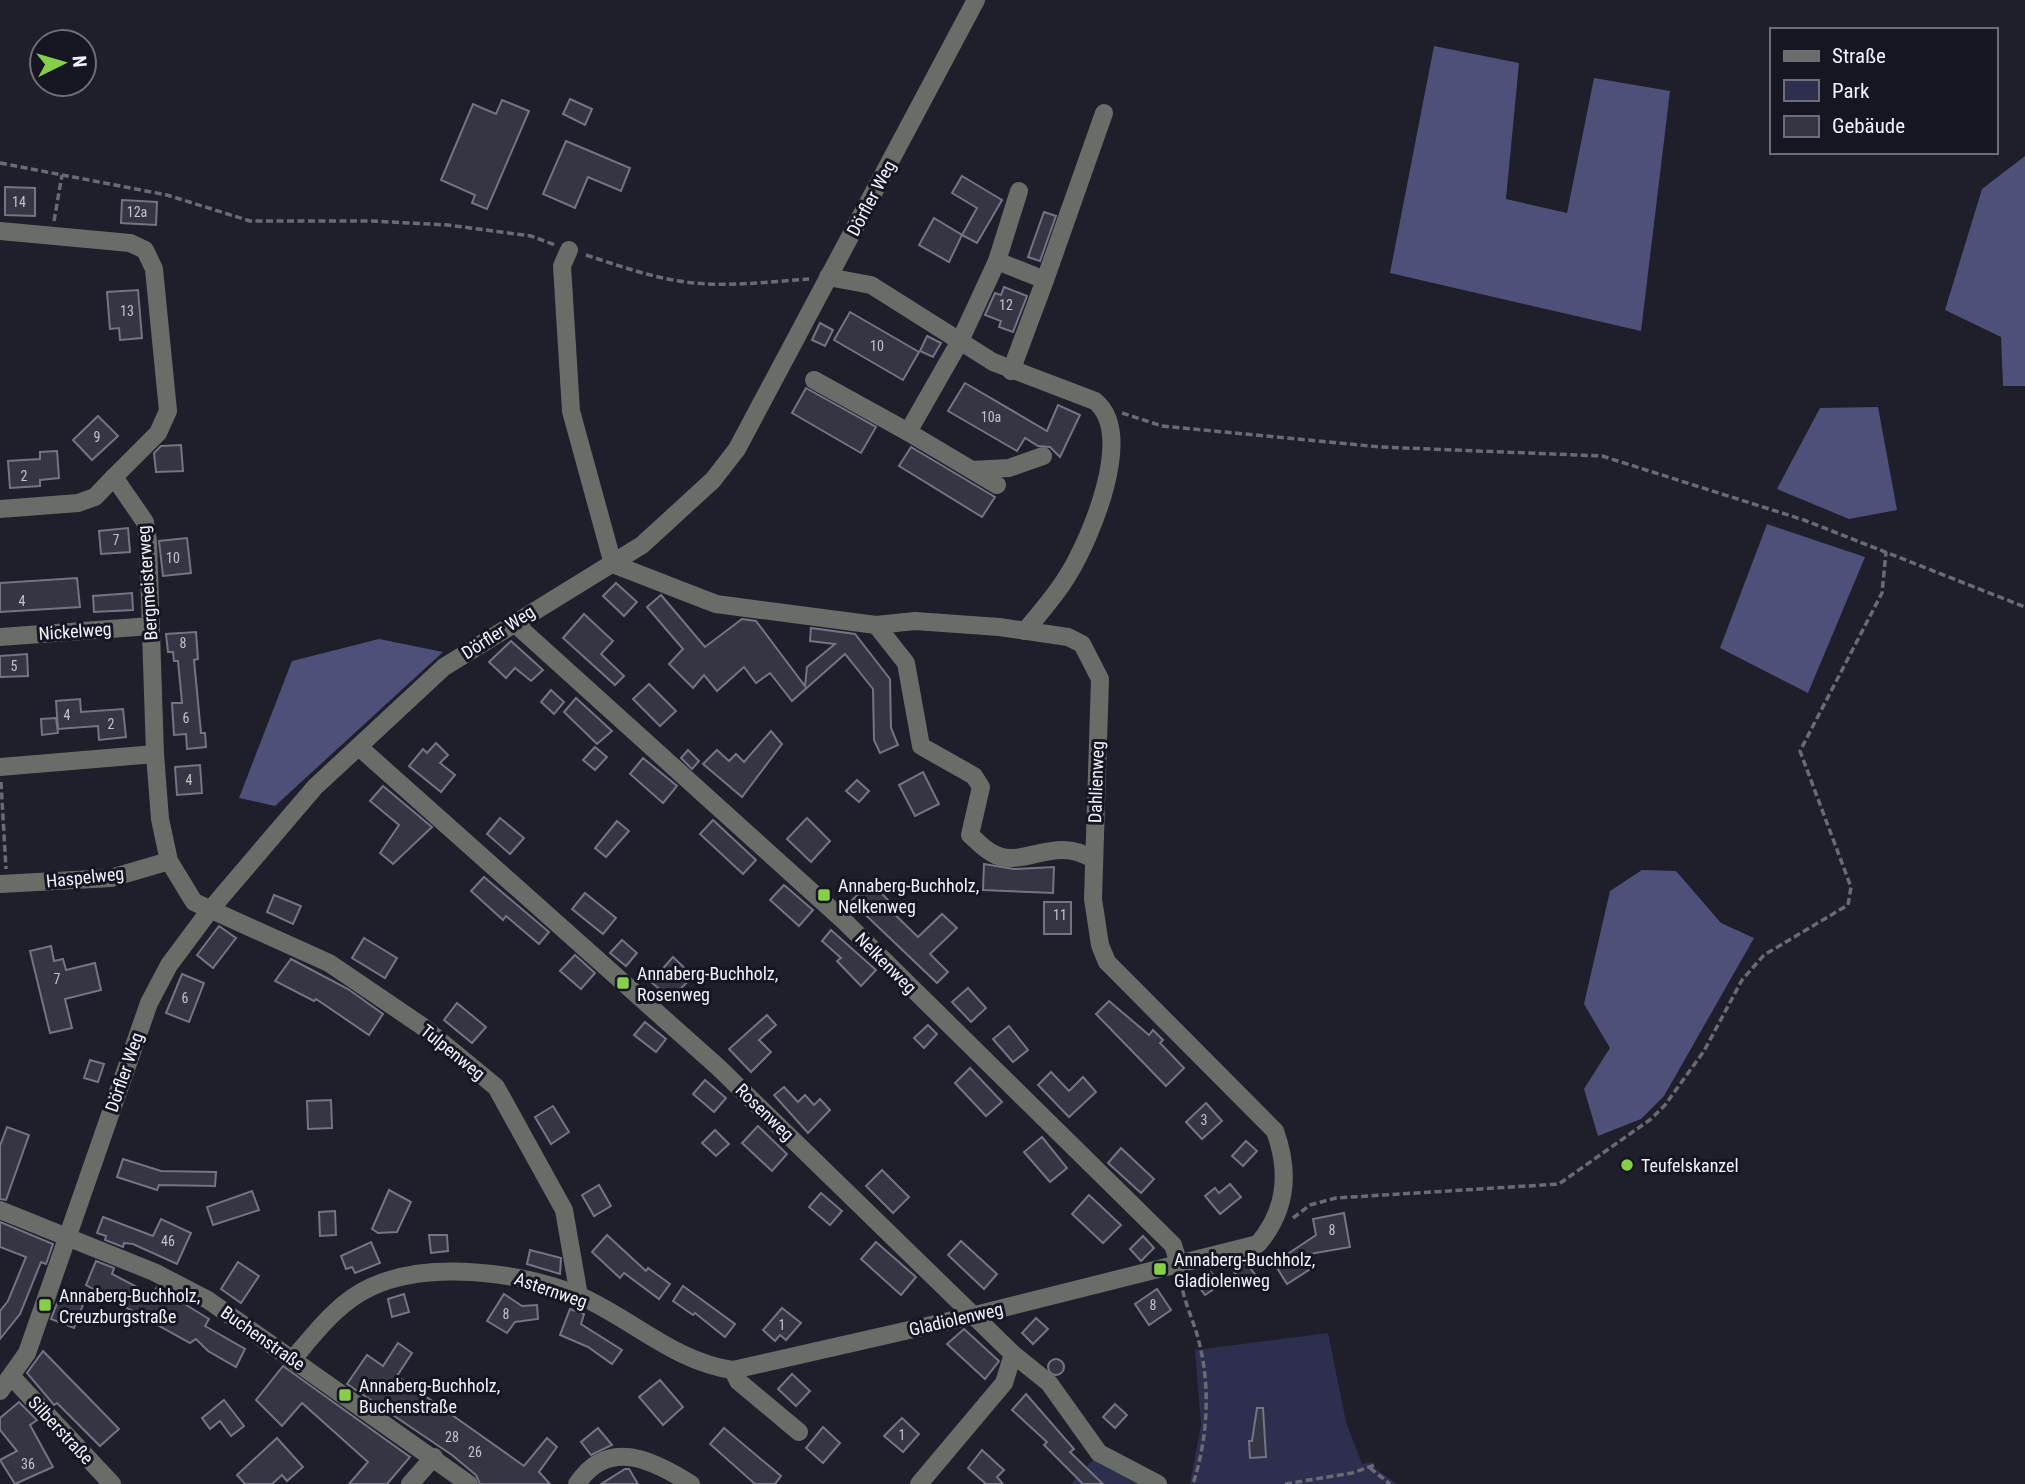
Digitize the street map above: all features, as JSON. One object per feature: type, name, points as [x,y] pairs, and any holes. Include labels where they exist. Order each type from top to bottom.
[{"type":"street","name":"Dörfler Weg","points":[[0,1391],[27,1353],[53,1285],[149,1003],[169,965],[210,910],[315,788],[444,667],[513,622],[613,564],[673,520],[713,480],[737,449],[976,0]]},
{"type":"street","points":[[1011,370],[1104,113]]},
{"type":"street","points":[[908,432],[960,341],[997,261],[1019,191]]},
{"type":"street","points":[[0,231],[130,243],[145,250],[154,269],[168,411],[158,433],[95,497],[78,503],[0,509]]},
{"type":"street","points":[[569,250],[562,266],[571,411],[613,564]]},
{"type":"street","points":[[997,261],[1045,280]]},
{"type":"street","points":[[828,277],[871,285],[1011,370],[1095,401],[1107,415],[1112,459],[1087,536],[1068,575],[1025,631]]},
{"type":"street","points":[[814,380],[997,485]]},
{"type":"street","points":[[972,470],[1010,468],[1043,456]]},
{"type":"street","name":"Bergmeisterweg","points":[[114,477],[145,522],[155,754],[160,819],[169,861],[194,902],[210,910]]},
{"type":"street","name":"Dahlienweg","points":[[613,564],[716,604],[876,625],[915,621],[1025,631],[1068,637],[1082,644],[1100,679],[1094,860],[1095,921],[1107,962],[1275,1131],[1283,1160],[1284,1181],[1275,1224]]},
{"type":"street","name":"Nelkenweg","points":[[513,622],[843,920],[1173,1245],[1179,1264]]},
{"type":"street","points":[[876,625],[906,663],[921,746],[974,776],[981,787],[970,835],[994,855],[1021,856],[1061,848],[1080,850],[1094,860]]},
{"type":"street","name":"Nickelweg","points":[[0,637],[151,626]]},
{"type":"street","name":"Rosenweg","points":[[359,747],[718,1067],[1013,1354],[1049,1382],[1099,1453],[1158,1484]]},
{"type":"street","points":[[0,767],[155,754]]},
{"type":"street","name":"Haspelweg","points":[[4,884],[111,878],[169,861]]},
{"type":"street","name":"Tulpenweg","points":[[210,910],[328,963],[422,1026],[496,1087],[564,1210],[579,1296]]},
{"type":"street","name":"Buchenstraße","points":[[0,1210],[154,1272],[208,1300],[469,1484]]},
{"type":"street","points":[[1179,1264],[1258,1244],[1275,1224]]},
{"type":"street","name":"Gladiolenweg","points":[[733,1370],[975,1315],[1179,1264]]},
{"type":"street","name":"Asternweg","points":[[293,1359],[333,1312],[370,1287],[411,1274],[502,1274],[579,1296],[707,1366],[733,1370]]},
{"type":"street","points":[[919,1484],[1004,1383],[1013,1354]]},
{"type":"street","points":[[733,1370],[738,1381],[799,1432]]},
{"type":"street","name":"Silberstraße","points":[[11,1376],[112,1484]]},
{"type":"street","points":[[577,1484],[597,1462],[612,1456],[663,1466],[691,1484]]},
{"type":"street","points":[[410,1484],[434,1457]]},
{"type":"path","points":[[0,163],[167,195],[250,221],[372,221],[449,225],[531,236],[639,272],[681,281],[732,284],[828,277]]},
{"type":"path","points":[[52,237],[62,174]]},
{"type":"path","points":[[1107,415],[1119,412],[1162,426],[1380,447],[1602,456],[1804,520],[2025,607]]},
{"type":"path","points":[[1275,1224],[1289,1221],[1310,1205],[1336,1198],[1559,1184],[1651,1119],[1665,1105],[1704,1051],[1742,980],[1764,955],[1848,905],[1851,887],[1812,791],[1800,751],[1882,593],[1886,552]]},
{"type":"path","points":[[0,773],[4,884]]},
{"type":"path","points":[[1179,1264],[1181,1288],[1199,1340],[1206,1399],[1207,1421],[1193,1484]]},
{"type":"path","points":[[1285,1484],[1352,1473],[1375,1465]]},
{"type":"path","points":[[1369,1467],[1390,1484]]},
{"type":"green space","points":[[1328,1333],[1346,1422],[1362,1464],[1373,1462],[1376,1469],[1397,1484],[1190,1484],[1201,1425],[1195,1350]]},
{"type":"green space","points":[[1099,1453],[1158,1484],[1071,1484]]},
{"type":"shaded area","points":[[1434,46],[1519,63],[1506,199],[1567,213],[1594,78],[1670,91],[1641,331],[1390,273]]},
{"type":"shaded area","points":[[2025,156],[2025,386],[2003,386],[2001,337],[1945,310],[1982,189]]},
{"type":"shaded area","points":[[1878,407],[1897,510],[1849,519],[1777,489],[1820,408]]},
{"type":"shaded area","points":[[1767,524],[1865,557],[1808,693],[1720,648]]},
{"type":"shaded area","points":[[379,639],[443,652],[275,806],[239,798],[292,661]]},
{"type":"shaded area","points":[[1642,870],[1676,871],[1721,923],[1754,938],[1664,1096],[1641,1119],[1598,1136],[1584,1089],[1610,1048],[1584,1004],[1610,891]]},
{"type":"building","points":[[570,99],[592,109],[585,125],[563,114]]},
{"type":"building","points":[[502,100],[529,111],[487,209],[472,203],[475,195],[441,180],[473,104],[496,114]]},
{"type":"building","points":[[566,141],[630,168],[621,191],[588,177],[575,208],[543,194]]},
{"type":"building","points":[[962,176],[1002,200],[977,243],[962,235],[977,208],[952,193]]},
{"type":"building","points":[[5,187],[35,188],[35,216],[5,215]]},
{"type":"building","points":[[122,200],[157,202],[156,225],[121,223]]},
{"type":"building","points":[[1044,212],[1056,216],[1040,261],[1028,257]]},
{"type":"building","points":[[934,218],[962,235],[949,262],[919,245]]},
{"type":"building","points":[[1004,287],[1027,296],[1013,332],[999,327],[1001,321],[985,315],[995,293],[1001,295]]},
{"type":"building","points":[[138,290],[142,338],[120,340],[119,328],[110,329],[107,292]]},
{"type":"building","points":[[850,312],[919,352],[903,380],[834,340]]},
{"type":"building","points":[[820,323],[833,330],[825,346],[812,340]]},
{"type":"building","points":[[927,336],[941,343],[933,357],[920,351]]},
{"type":"building","points":[[965,383],[1047,431],[1058,405],[1080,415],[1060,457],[1050,447],[1038,446],[1025,438],[1017,451],[948,411]]},
{"type":"building","points":[[806,388],[876,427],[861,453],[792,413]]},
{"type":"building","points":[[98,416],[118,436],[92,460],[73,440]]},
{"type":"building","points":[[181,445],[183,471],[156,472],[154,453],[161,446]]},
{"type":"building","points":[[911,447],[995,497],[982,517],[899,466]]},
{"type":"building","points":[[57,451],[59,478],[40,480],[40,486],[10,488],[8,461],[40,459],[40,452]]},
{"type":"building","points":[[128,528],[130,552],[101,554],[99,531]]},
{"type":"building","points":[[187,538],[191,573],[163,576],[159,541]]},
{"type":"building","points":[[77,578],[80,607],[0,612],[0,583]]},
{"type":"building","points":[[616,583],[637,602],[624,616],[603,596]]},
{"type":"building","points":[[132,593],[133,610],[94,612],[93,596]]},
{"type":"building","points":[[661,595],[705,647],[742,619],[756,621],[805,686],[807,667],[835,644],[810,641],[811,628],[855,634],[890,679],[891,728],[898,745],[880,753],[874,740],[873,689],[845,654],[792,701],[770,673],[756,683],[744,667],[717,691],[704,675],[693,688],[669,664],[683,649],[647,607]]},
{"type":"building","points":[[584,614],[613,641],[601,654],[624,676],[615,685],[563,638]]},
{"type":"building","points":[[196,632],[198,659],[194,660],[201,733],[205,733],[206,747],[187,749],[186,734],[174,735],[172,703],[182,703],[178,661],[174,661],[173,652],[168,652],[166,634]]},
{"type":"building","points":[[511,641],[543,670],[531,681],[515,668],[506,678],[489,662]]},
{"type":"building","points":[[27,654],[28,676],[0,677],[0,656]]},
{"type":"building","points":[[649,684],[676,711],[660,726],[633,699]]},
{"type":"building","points":[[551,690],[564,702],[554,714],[541,702]]},
{"type":"building","points":[[576,698],[612,731],[597,744],[564,712]]},
{"type":"building","points":[[80,699],[81,712],[123,709],[126,737],[99,740],[98,726],[58,729],[56,701]]},
{"type":"building","points":[[56,718],[58,733],[42,735],[41,719]]},
{"type":"building","points":[[771,731],[782,744],[742,797],[703,764],[717,750],[729,761],[736,754],[744,762]]},
{"type":"building","points":[[436,743],[448,755],[440,763],[455,775],[441,792],[409,766],[423,749],[427,753]]},
{"type":"building","points":[[595,747],[607,757],[595,770],[583,760]]},
{"type":"building","points":[[688,750],[699,761],[692,769],[681,758]]},
{"type":"building","points":[[643,758],[677,786],[663,803],[630,774]]},
{"type":"building","points":[[200,765],[202,793],[177,795],[175,767]]},
{"type":"building","points":[[923,772],[939,804],[915,816],[899,785]]},
{"type":"building","points":[[857,780],[869,791],[859,802],[846,791]]},
{"type":"building","points":[[383,786],[432,827],[393,864],[380,853],[399,825],[370,801]]},
{"type":"building","points":[[500,818],[524,838],[510,854],[487,834]]},
{"type":"building","points":[[807,818],[830,841],[811,862],[787,839]]},
{"type":"building","points":[[713,820],[756,860],[743,874],[700,834]]},
{"type":"building","points":[[617,821],[629,831],[606,857],[595,848]]},
{"type":"building","points":[[984,864],[1014,869],[1054,867],[1053,893],[983,890]]},
{"type":"building","points":[[484,877],[549,932],[539,944],[506,916],[503,920],[471,891]]},
{"type":"building","points":[[871,882],[888,900],[884,904],[918,937],[942,914],[957,928],[930,954],[948,972],[937,983],[851,901]]},
{"type":"building","points":[[784,885],[813,910],[799,926],[770,900]]},
{"type":"building","points":[[585,893],[616,918],[603,934],[572,909]]},
{"type":"building","points":[[274,895],[301,906],[293,924],[267,912]]},
{"type":"building","points":[[1044,902],[1071,902],[1071,934],[1044,934]]},
{"type":"building","points":[[219,926],[236,938],[213,968],[197,955]]},
{"type":"building","points":[[831,930],[876,970],[861,986],[837,961],[841,958],[822,941]]},
{"type":"building","points":[[364,938],[397,958],[385,978],[352,958]]},
{"type":"building","points":[[622,940],[637,953],[626,966],[610,953]]},
{"type":"building","points":[[51,946],[54,961],[63,959],[66,970],[95,963],[101,990],[65,999],[72,1028],[50,1033],[30,951]]},
{"type":"building","points":[[575,955],[595,973],[581,989],[560,971]]},
{"type":"building","points":[[673,957],[693,976],[671,999],[651,982]]},
{"type":"building","points":[[291,959],[348,989],[383,1014],[369,1035],[316,999],[314,1001],[275,981]]},
{"type":"building","points":[[182,974],[204,983],[189,1022],[166,1013]]},
{"type":"building","points":[[968,988],[986,1008],[971,1022],[952,1002]]},
{"type":"building","points":[[1109,1001],[1149,1035],[1153,1030],[1163,1040],[1160,1043],[1184,1068],[1166,1086],[1096,1014]]},
{"type":"building","points":[[457,1003],[486,1027],[472,1043],[444,1020]]},
{"type":"building","points":[[767,1015],[776,1025],[759,1040],[771,1052],[751,1072],[729,1049]]},
{"type":"building","points":[[645,1022],[666,1039],[656,1052],[634,1035]]},
{"type":"building","points":[[928,1025],[937,1034],[924,1048],[914,1038]]},
{"type":"building","points":[[1009,1026],[1028,1050],[1013,1062],[993,1039]]},
{"type":"building","points":[[90,1060],[104,1064],[98,1082],[84,1078]]},
{"type":"building","points":[[970,1068],[1002,1102],[986,1116],[955,1083]]},
{"type":"building","points":[[1051,1072],[1069,1091],[1083,1077],[1096,1092],[1069,1117],[1038,1085]]},
{"type":"building","points":[[705,1080],[726,1098],[714,1112],[693,1094]]},
{"type":"building","points":[[784,1087],[798,1102],[805,1095],[814,1105],[820,1099],[830,1110],[808,1133],[774,1095]]},
{"type":"building","points":[[331,1100],[332,1128],[308,1129],[307,1101]]},
{"type":"building","points":[[1206,1103],[1222,1121],[1202,1139],[1186,1122]]},
{"type":"building","points":[[553,1106],[569,1132],[551,1144],[535,1117]]},
{"type":"building","points":[[758,1126],[787,1154],[772,1171],[742,1143]]},
{"type":"building","points":[[7,1127],[29,1135],[6,1200],[0,1199],[0,1146]]},
{"type":"building","points":[[715,1130],[729,1144],[716,1156],[702,1143]]},
{"type":"building","points":[[1042,1137],[1067,1168],[1050,1182],[1024,1152]]},
{"type":"building","points":[[1246,1141],[1257,1151],[1243,1166],[1232,1156]]},
{"type":"building","points":[[1121,1148],[1154,1179],[1141,1193],[1108,1163]]},
{"type":"building","points":[[123,1159],[161,1171],[216,1172],[215,1186],[159,1185],[157,1190],[117,1177]]},
{"type":"building","points":[[882,1170],[909,1197],[893,1213],[866,1186]]},
{"type":"building","points":[[1230,1184],[1241,1197],[1220,1214],[1205,1196],[1215,1188],[1219,1193]]},
{"type":"building","points":[[599,1185],[611,1206],[594,1216],[582,1195]]},
{"type":"building","points":[[389,1190],[411,1202],[397,1232],[378,1233],[372,1229]]},
{"type":"building","points":[[252,1191],[259,1210],[213,1225],[207,1207]]},
{"type":"building","points":[[821,1193],[842,1211],[830,1225],[809,1207]]},
{"type":"building","points":[[1089,1195],[1121,1225],[1103,1243],[1072,1214]]},
{"type":"building","points":[[335,1211],[336,1235],[320,1236],[319,1212]]},
{"type":"building","points":[[1344,1213],[1350,1247],[1304,1255],[1312,1268],[1287,1284],[1274,1263],[1316,1235],[1313,1219]]},
{"type":"building","points":[[103,1217],[153,1236],[161,1219],[191,1233],[177,1264],[133,1244],[124,1243],[123,1247],[105,1240],[106,1236],[97,1233]]},
{"type":"building","points":[[0,1222],[53,1244],[46,1264],[41,1262],[20,1314],[0,1339],[0,1311],[8,1301],[26,1257],[0,1247]]},
{"type":"building","points":[[429,1235],[447,1235],[448,1251],[431,1253]]},
{"type":"building","points":[[607,1235],[646,1271],[648,1268],[670,1284],[659,1299],[624,1273],[620,1278],[592,1252]]},
{"type":"building","points":[[1143,1236],[1154,1248],[1141,1261],[1130,1249]]},
{"type":"building","points":[[961,1241],[997,1274],[984,1289],[948,1255]]},
{"type":"building","points":[[371,1242],[380,1263],[355,1273],[352,1267],[346,1269],[341,1256]]},
{"type":"building","points":[[876,1242],[916,1277],[901,1295],[861,1259]]},
{"type":"building","points":[[530,1250],[561,1258],[560,1274],[527,1264]]},
{"type":"building","points":[[96,1261],[114,1268],[112,1274],[152,1295],[157,1287],[209,1319],[205,1326],[245,1349],[236,1367],[208,1351],[196,1339],[190,1343],[86,1285]]},
{"type":"building","points":[[238,1262],[259,1276],[241,1303],[221,1289]]},
{"type":"building","points":[[1246,1263],[1258,1278],[1247,1287],[1234,1272]]},
{"type":"building","points":[[1211,1272],[1220,1285],[1205,1295],[1196,1283]]},
{"type":"building","points":[[683,1286],[735,1324],[725,1337],[695,1313],[693,1315],[673,1301]]},
{"type":"building","points":[[1157,1289],[1171,1310],[1149,1325],[1135,1304]]},
{"type":"building","points":[[61,1293],[84,1302],[74,1328],[51,1319]]},
{"type":"building","points":[[404,1294],[409,1312],[392,1317],[388,1299]]},
{"type":"building","points":[[504,1294],[522,1306],[537,1305],[538,1319],[515,1322],[507,1333],[487,1321]]},
{"type":"building","points":[[782,1308],[801,1323],[786,1340],[780,1335],[775,1341],[763,1330]]},
{"type":"building","points":[[570,1309],[584,1314],[581,1324],[622,1350],[612,1364],[588,1347],[560,1335]]},
{"type":"building","points":[[1036,1318],[1048,1329],[1033,1344],[1022,1333]]},
{"type":"building","points":[[964,1329],[999,1361],[985,1379],[947,1344]]},
{"type":"building","points":[[398,1343],[412,1353],[397,1376],[524,1466],[547,1438],[557,1447],[539,1472],[550,1484],[480,1484],[476,1475],[452,1455],[347,1384],[367,1355],[383,1366]]},
{"type":"building","points":[[43,1351],[119,1429],[100,1446],[57,1403],[54,1405],[27,1373]]},
{"type":"building","points":[[1056,1359],[1062,1361],[1062,1373],[1056,1375],[1050,1373],[1048,1367],[1050,1361]]},
{"type":"building","points":[[283,1366],[410,1457],[387,1484],[349,1484],[368,1462],[302,1403],[282,1426],[256,1400]]},
{"type":"building","points":[[792,1374],[810,1391],[796,1406],[778,1389]]},
{"type":"building","points":[[660,1380],[683,1407],[663,1425],[639,1397]]},
{"type":"building","points":[[1026,1394],[1074,1449],[1070,1452],[1103,1484],[1083,1484],[1044,1445],[1047,1442],[1012,1410]]},
{"type":"building","points":[[224,1400],[244,1426],[231,1436],[220,1421],[210,1429],[202,1418]]},
{"type":"building","points":[[19,1402],[37,1420],[30,1425],[53,1467],[15,1484],[0,1460],[17,1451],[0,1430],[0,1418]]},
{"type":"building","points":[[1115,1404],[1127,1415],[1115,1428],[1103,1417]]},
{"type":"building","points":[[1257,1408],[1263,1408],[1266,1457],[1250,1458],[1249,1441],[1252,1441]]},
{"type":"building","points":[[902,1418],[919,1434],[903,1452],[884,1436]]},
{"type":"building","points":[[823,1427],[840,1443],[823,1463],[806,1448]]},
{"type":"building","points":[[598,1428],[612,1445],[591,1455],[581,1442]]},
{"type":"building","points":[[724,1428],[781,1476],[775,1484],[755,1484],[710,1444]]},
{"type":"building","points":[[277,1438],[303,1467],[287,1481],[282,1475],[272,1484],[245,1484],[237,1475]]},
{"type":"building","points":[[982,1450],[1004,1470],[997,1477],[1003,1484],[986,1484],[968,1468]]},
{"type":"building","points":[[629,1469],[638,1484],[601,1484]]},
{"type":"place","name":"Annaberg-Buchholz, Nelkenweg","points":[[824,895]]},
{"type":"place","name":"Annaberg-Buchholz, Rosenweg","points":[[623,983]]},
{"type":"place","name":"Teufelskanzel","points":[[1627,1165]]},
{"type":"place","name":"Annaberg-Buchholz, Gladiolenweg","points":[[1160,1269]]},
{"type":"place","name":"Annaberg-Buchholz, Creuzburgstraße","points":[[45,1305]]},
{"type":"place","name":"Annaberg-Buchholz, Buchenstraße","points":[[345,1395]]}]
